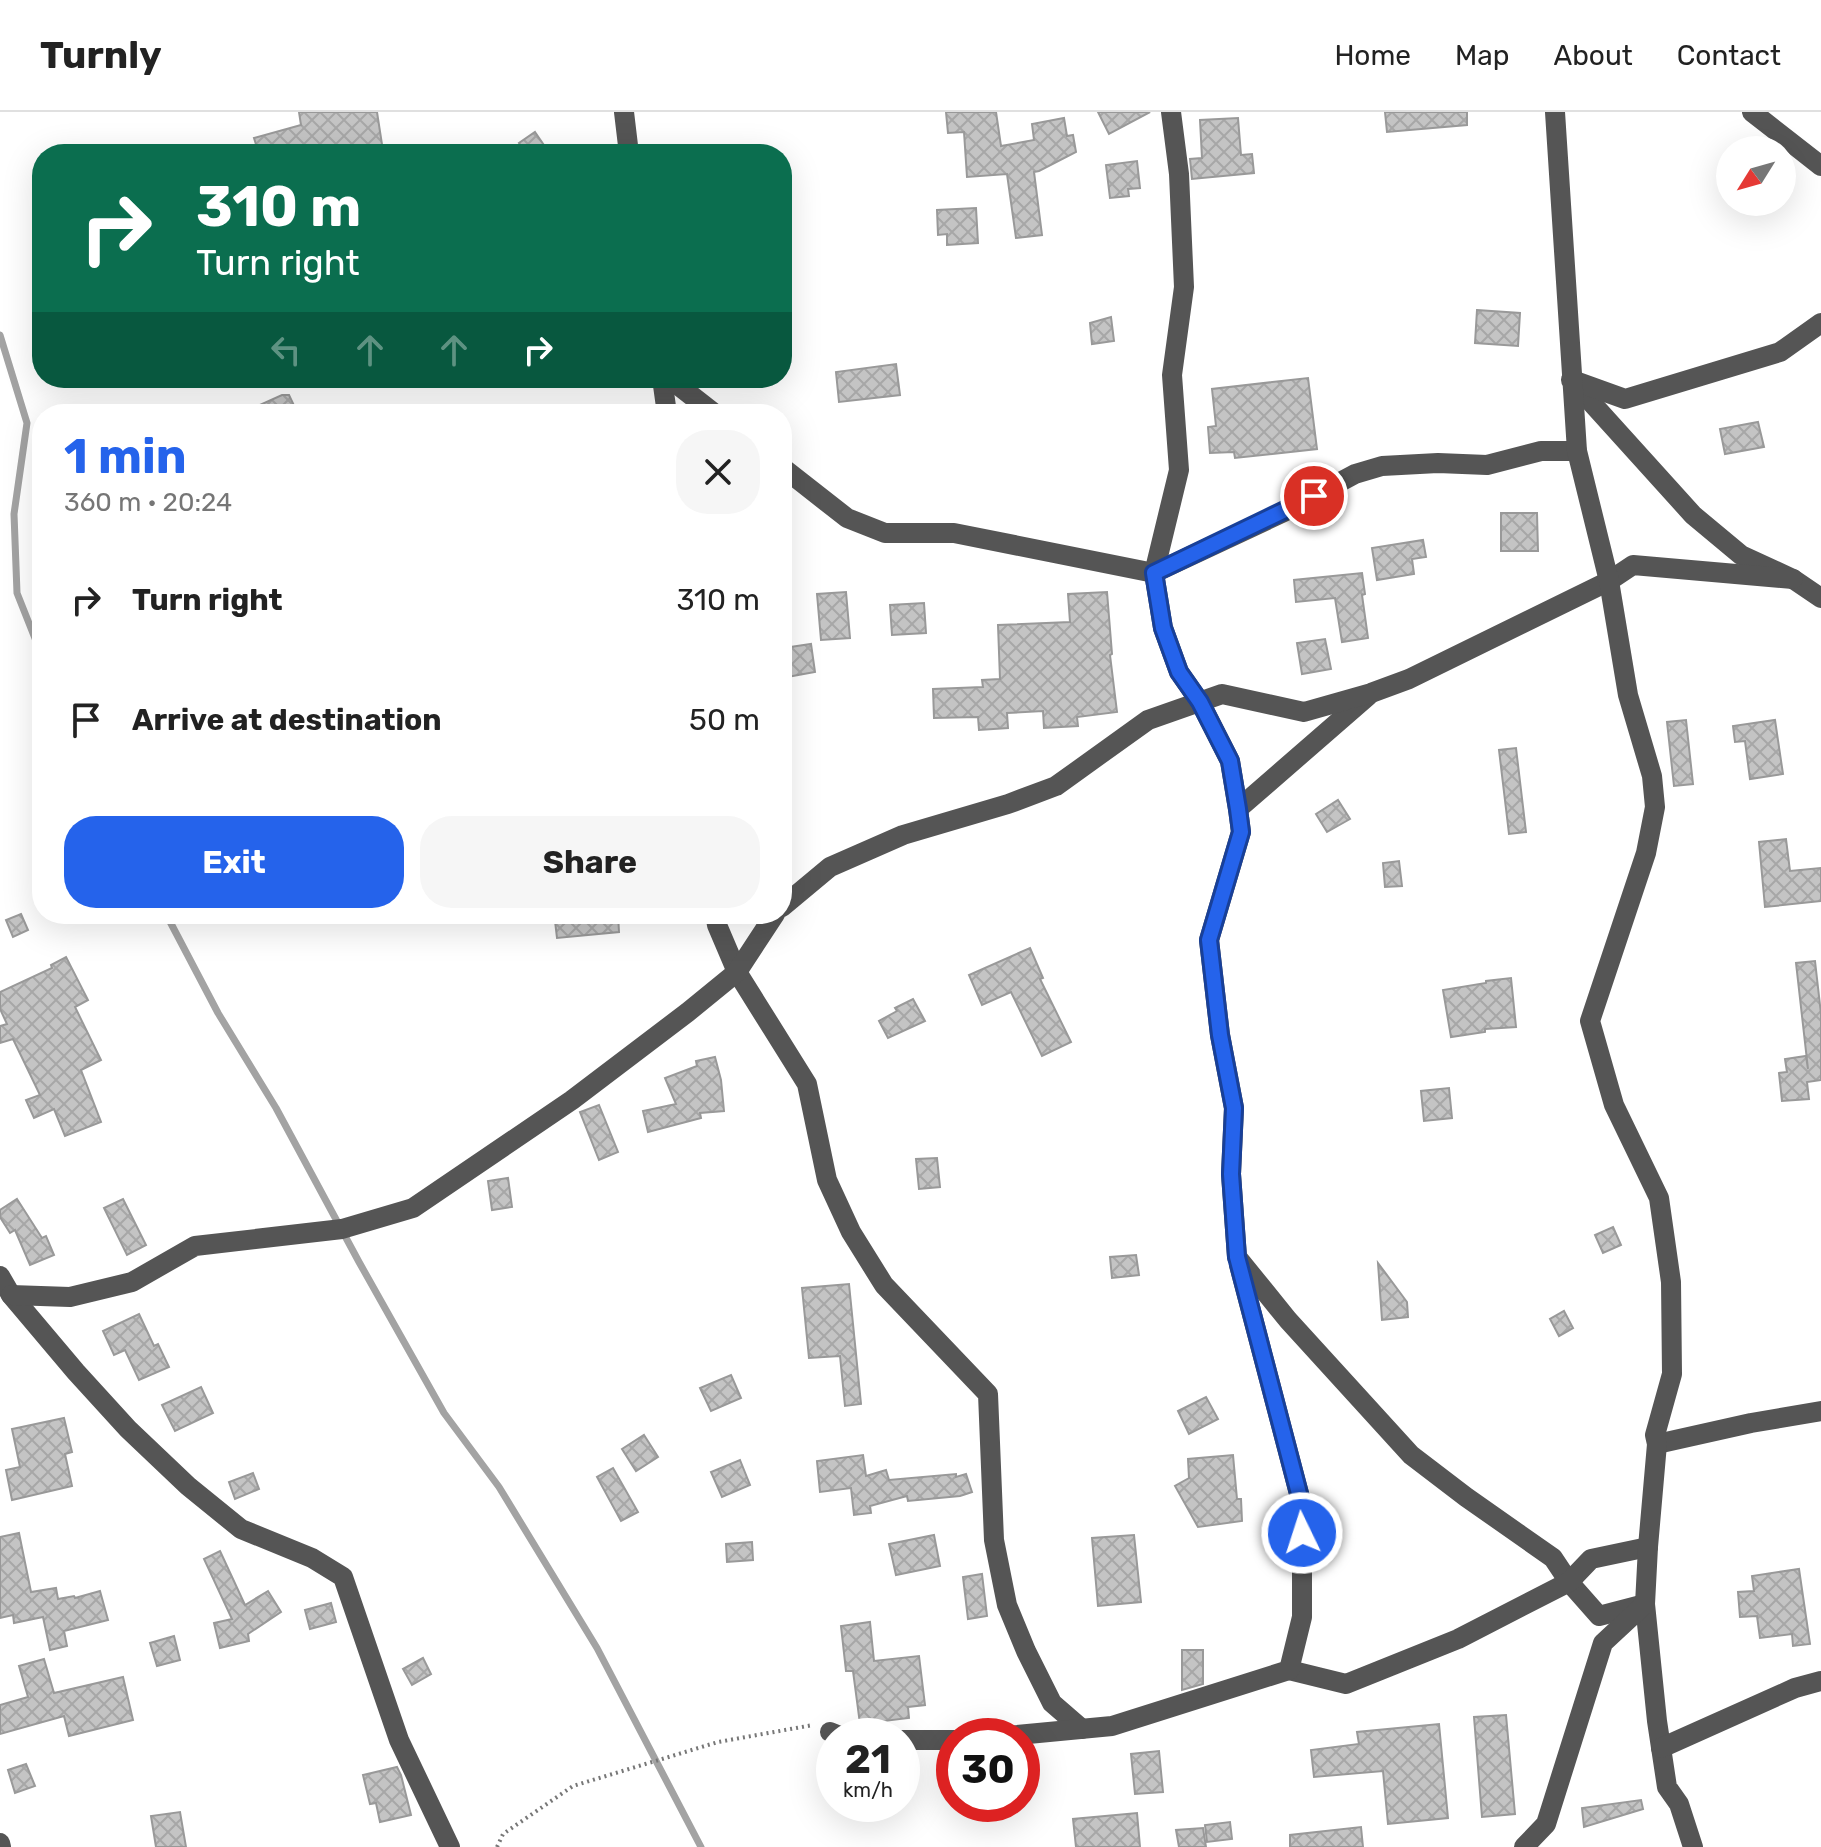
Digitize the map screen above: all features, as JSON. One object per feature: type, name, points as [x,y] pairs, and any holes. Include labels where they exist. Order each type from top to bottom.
[{"type":"street","points":[[624,112],[628,144]]},
{"type":"street","points":[[1171,112],[1179,174],[1184,287],[1172,375],[1179,470],[1154,573],[1163,628],[1179,672],[1200,702],[1230,761],[1241,832],[1209,940],[1220,1035],[1234,1108],[1231,1174],[1237,1257],[1302,1505],[1302,1617],[1289,1670]]},
{"type":"street","points":[[1555,112],[1577,451],[1609,581],[1628,695],[1652,776],[1655,807],[1646,853],[1590,1021],[1614,1105],[1659,1198],[1671,1282],[1672,1374],[1655,1435],[1657,1444],[1645,1604],[1667,1787],[1679,1804],[1693,1847]]},
{"type":"street","points":[[1752,112],[1821,166]]},
{"type":"street","points":[[1571,380],[1625,399],[1780,352],[1821,323]]},
{"type":"street","points":[[1571,380],[1693,515],[1741,555],[1793,579],[1821,598]]},
{"type":"street","points":[[682,388],[702,404]]},
{"type":"street","points":[[792,475],[847,518],[885,533],[954,533],[1154,573],[1284,512],[1355,474],[1382,466],[1438,463],[1487,465],[1541,451],[1577,451]]},
{"type":"street","points":[[792,899],[830,867],[903,835],[1008,804],[1056,786],[1148,720],[1222,694],[1304,712],[1371,693],[1409,679],[1609,581],[1633,565],[1793,579]]},
{"type":"street","points":[[1238,809],[1371,693]]},
{"type":"street","points":[[717,924],[737,972],[807,1084],[827,1180],[851,1232],[884,1285],[988,1394],[994,1540],[1007,1605],[1052,1703],[1082,1729]]},
{"type":"street","points":[[11,1295],[70,1297],[132,1282],[195,1246],[342,1229],[413,1208],[572,1100],[688,1012],[737,972],[768,924]]},
{"type":"street","points":[[1237,1257],[1288,1320],[1411,1455],[1553,1558],[1599,1616],[1645,1604]]},
{"type":"street","points":[[0,1276],[11,1295],[76,1372],[128,1429],[188,1486],[241,1529],[312,1558],[343,1577],[399,1740],[450,1847]]},
{"type":"street","points":[[1657,1444],[1821,1411]]},
{"type":"street","points":[[1040,1733],[1112,1726],[1289,1670],[1346,1684],[1458,1639],[1569,1582],[1591,1559],[1648,1547]]},
{"type":"street","points":[[1524,1847],[1546,1824],[1603,1643],[1645,1604]]},
{"type":"street","points":[[1661,1748],[1795,1688],[1821,1681]]},
{"type":"path","points":[[497,1847],[503,1834],[573,1786],[718,1742],[816,1727]]},
{"type":"building","points":[[299,112],[377,112],[382,144],[256,144],[254,138],[301,125]]},
{"type":"building","points":[[946,112],[996,112],[1001,146],[1034,140],[1032,124],[1064,118],[1067,136],[1073,135],[1076,152],[1034,172],[1042,235],[1016,238],[1007,174],[967,177],[964,132],[948,133]]},
{"type":"building","points":[[1098,112],[1150,112],[1109,134]]},
{"type":"building","points":[[1385,112],[1467,112],[1467,125],[1387,132]]},
{"type":"building","points":[[1238,118],[1241,155],[1252,154],[1254,173],[1192,179],[1190,159],[1202,158],[1200,120]]},
{"type":"building","points":[[535,132],[543,144],[520,144]]},
{"type":"building","points":[[1137,161],[1140,188],[1128,189],[1129,196],[1110,198],[1106,165]]},
{"type":"building","points":[[976,208],[978,243],[947,245],[947,234],[938,235],[937,210]]},
{"type":"building","points":[[1477,310],[1520,313],[1518,346],[1475,343]]},
{"type":"building","points":[[1111,317],[1114,341],[1092,344],[1090,323]]},
{"type":"building","points":[[896,364],[900,395],[839,402],[836,372]]},
{"type":"building","points":[[1308,378],[1317,449],[1235,458],[1234,452],[1210,453],[1208,427],[1216,426],[1212,389]]},
{"type":"building","points":[[289,395],[293,404],[262,404]]},
{"type":"building","points":[[1758,422],[1764,447],[1725,454],[1720,429]]},
{"type":"building","points":[[1501,513],[1537,513],[1538,551],[1501,551]]},
{"type":"building","points":[[1423,540],[1426,557],[1412,559],[1414,574],[1377,580],[1372,548]]},
{"type":"building","points":[[1362,573],[1368,638],[1342,642],[1335,598],[1296,602],[1294,580]]},
{"type":"building","points":[[846,592],[850,638],[821,640],[817,594]]},
{"type":"building","points":[[1107,592],[1117,712],[1077,717],[1078,726],[1044,728],[1043,711],[1007,713],[1008,728],[979,730],[978,717],[934,718],[933,689],[983,687],[982,680],[1000,679],[998,625],[1070,622],[1068,594]]},
{"type":"building","points":[[924,603],[926,633],[892,635],[890,605]]},
{"type":"building","points":[[1325,639],[1331,669],[1302,674],[1297,643]]},
{"type":"building","points":[[811,644],[815,672],[792,676],[792,647]]},
{"type":"building","points":[[1686,720],[1693,784],[1674,786],[1667,722]]},
{"type":"building","points":[[1775,720],[1783,774],[1750,779],[1745,741],[1735,742],[1733,726]]},
{"type":"building","points":[[1516,748],[1526,832],[1509,834],[1499,750]]},
{"type":"building","points":[[1338,800],[1350,819],[1327,832],[1316,814]]},
{"type":"building","points":[[1786,839],[1790,871],[1821,868],[1821,901],[1765,907],[1759,842]]},
{"type":"building","points":[[1399,861],[1402,886],[1385,887],[1383,863]]},
{"type":"building","points":[[21,914],[28,930],[13,937],[6,920]]},
{"type":"building","points":[[555,924],[619,924],[619,932],[557,938]]},
{"type":"building","points":[[1030,948],[1043,978],[1040,979],[1071,1042],[1042,1056],[1011,992],[982,1005],[969,975]]},
{"type":"building","points":[[66,957],[88,1000],[75,1007],[101,1060],[81,1070],[101,1122],[65,1136],[54,1109],[34,1118],[26,1100],[40,1095],[13,1039],[0,1043],[0,1026],[7,1024],[0,1009],[0,992],[52,968],[51,965]]},
{"type":"building","points":[[1815,961],[1821,1014],[1821,1080],[1807,1082],[1809,1099],[1782,1101],[1779,1073],[1787,1072],[1785,1059],[1806,1056],[1808,1069],[1796,963]]},
{"type":"building","points":[[1511,978],[1516,1027],[1485,1029],[1485,1032],[1451,1037],[1443,990]]},
{"type":"building","points":[[913,999],[925,1021],[888,1038],[879,1021]]},
{"type":"building","points":[[715,1057],[724,1111],[700,1113],[701,1118],[648,1132],[643,1111],[676,1104],[665,1078],[697,1066],[696,1061]]},
{"type":"building","points":[[1449,1088],[1452,1118],[1424,1121],[1421,1091]]},
{"type":"building","points":[[599,1105],[618,1152],[599,1160],[580,1112]]},
{"type":"building","points":[[937,1158],[940,1187],[919,1189],[916,1159]]},
{"type":"building","points":[[508,1178],[512,1207],[492,1210],[488,1181]]},
{"type":"building","points":[[17,1199],[42,1238],[46,1236],[54,1255],[30,1265],[15,1230],[10,1233],[0,1217],[0,1210]]},
{"type":"building","points":[[123,1199],[146,1245],[127,1255],[104,1208]]},
{"type":"building","points":[[1613,1227],[1621,1245],[1603,1253],[1595,1235]]},
{"type":"building","points":[[1136,1255],[1139,1275],[1112,1278],[1110,1257]]},
{"type":"building","points":[[1378,1263],[1407,1302],[1408,1317],[1382,1320]]},
{"type":"building","points":[[849,1284],[861,1404],[845,1406],[840,1356],[809,1358],[802,1288]]},
{"type":"building","points":[[1564,1311],[1573,1328],[1559,1336],[1550,1319]]},
{"type":"building","points":[[139,1314],[154,1346],[158,1344],[169,1367],[139,1380],[125,1350],[114,1355],[103,1331]]},
{"type":"building","points":[[731,1375],[741,1398],[711,1411],[700,1388]]},
{"type":"building","points":[[201,1387],[213,1413],[175,1431],[162,1405]]},
{"type":"building","points":[[1206,1397],[1218,1419],[1189,1434],[1178,1411]]},
{"type":"building","points":[[64,1418],[72,1452],[65,1454],[72,1486],[12,1500],[6,1470],[20,1467],[12,1429]]},
{"type":"building","points":[[644,1435],[658,1457],[636,1471],[622,1449]]},
{"type":"building","points":[[863,1455],[866,1476],[886,1470],[889,1480],[966,1474],[972,1492],[908,1501],[907,1496],[870,1506],[871,1513],[854,1515],[851,1488],[820,1492],[817,1461]]},
{"type":"building","points":[[1233,1455],[1242,1521],[1198,1527],[1175,1486],[1189,1478],[1188,1459]]},
{"type":"building","points":[[740,1460],[750,1485],[722,1497],[711,1472]]},
{"type":"building","points":[[613,1468],[638,1512],[621,1521],[597,1477]]},
{"type":"building","points":[[253,1473],[259,1489],[235,1499],[229,1482]]},
{"type":"building","points":[[19,1533],[31,1592],[56,1588],[58,1599],[100,1591],[108,1620],[64,1631],[67,1646],[50,1650],[43,1617],[14,1623],[13,1615],[0,1618],[0,1537]]},
{"type":"building","points":[[934,1535],[940,1566],[896,1575],[889,1544]]},
{"type":"building","points":[[1134,1535],[1141,1602],[1098,1606],[1092,1538]]},
{"type":"building","points":[[752,1542],[753,1560],[727,1562],[726,1544]]},
{"type":"building","points":[[220,1551],[245,1605],[268,1591],[281,1612],[248,1634],[249,1641],[220,1648],[214,1623],[232,1619],[204,1559]]},
{"type":"building","points":[[1799,1569],[1810,1644],[1793,1646],[1792,1634],[1760,1638],[1757,1616],[1740,1617],[1738,1592],[1754,1591],[1752,1576]]},
{"type":"building","points":[[982,1574],[987,1616],[968,1619],[963,1577]]},
{"type":"building","points":[[331,1603],[336,1622],[310,1629],[305,1610]]},
{"type":"building","points":[[870,1622],[874,1661],[919,1656],[925,1705],[908,1707],[909,1718],[859,1718],[853,1671],[846,1671],[841,1626]]},
{"type":"building","points":[[174,1636],[180,1660],[157,1666],[150,1643]]},
{"type":"building","points":[[1182,1650],[1203,1650],[1203,1684],[1182,1690]]},
{"type":"building","points":[[423,1658],[431,1674],[412,1685],[403,1669]]},
{"type":"building","points":[[44,1659],[54,1693],[123,1677],[133,1720],[69,1736],[64,1716],[0,1734],[0,1705],[28,1697],[19,1666]]},
{"type":"building","points":[[1506,1715],[1515,1814],[1482,1817],[1474,1717]]},
{"type":"building","points":[[1439,1724],[1448,1818],[1388,1824],[1383,1771],[1314,1777],[1311,1750],[1359,1744],[1357,1732]]},
{"type":"building","points":[[1159,1751],[1163,1792],[1135,1794],[1131,1754]]},
{"type":"building","points":[[26,1764],[35,1786],[15,1793],[8,1770]]},
{"type":"building","points":[[397,1767],[411,1815],[380,1822],[376,1803],[370,1804],[363,1775]]},
{"type":"building","points":[[1641,1800],[1643,1809],[1584,1827],[1582,1808]]},
{"type":"building","points":[[180,1812],[186,1847],[156,1847],[151,1816]]},
{"type":"building","points":[[1137,1813],[1140,1847],[1076,1847],[1073,1819]]},
{"type":"building","points":[[1230,1822],[1232,1839],[1207,1842],[1205,1825]]},
{"type":"building","points":[[1361,1827],[1363,1847],[1290,1847],[1290,1835]]},
{"type":"building","points":[[1203,1828],[1206,1847],[1179,1847],[1176,1830]]},
{"type":"waterway","points":[[0,335],[27,423],[14,514],[17,593],[32,631]]},
{"type":"waterway","points":[[171,924],[218,1013],[276,1108],[444,1413],[499,1487],[597,1648],[701,1847]]},
{"type":"route","points":[[1302,1533],[1302,1505],[1237,1257],[1231,1174],[1234,1108],[1220,1035],[1209,940],[1241,832],[1238,809],[1230,761],[1200,702],[1179,672],[1163,628],[1154,573],[1314,496]]}]
